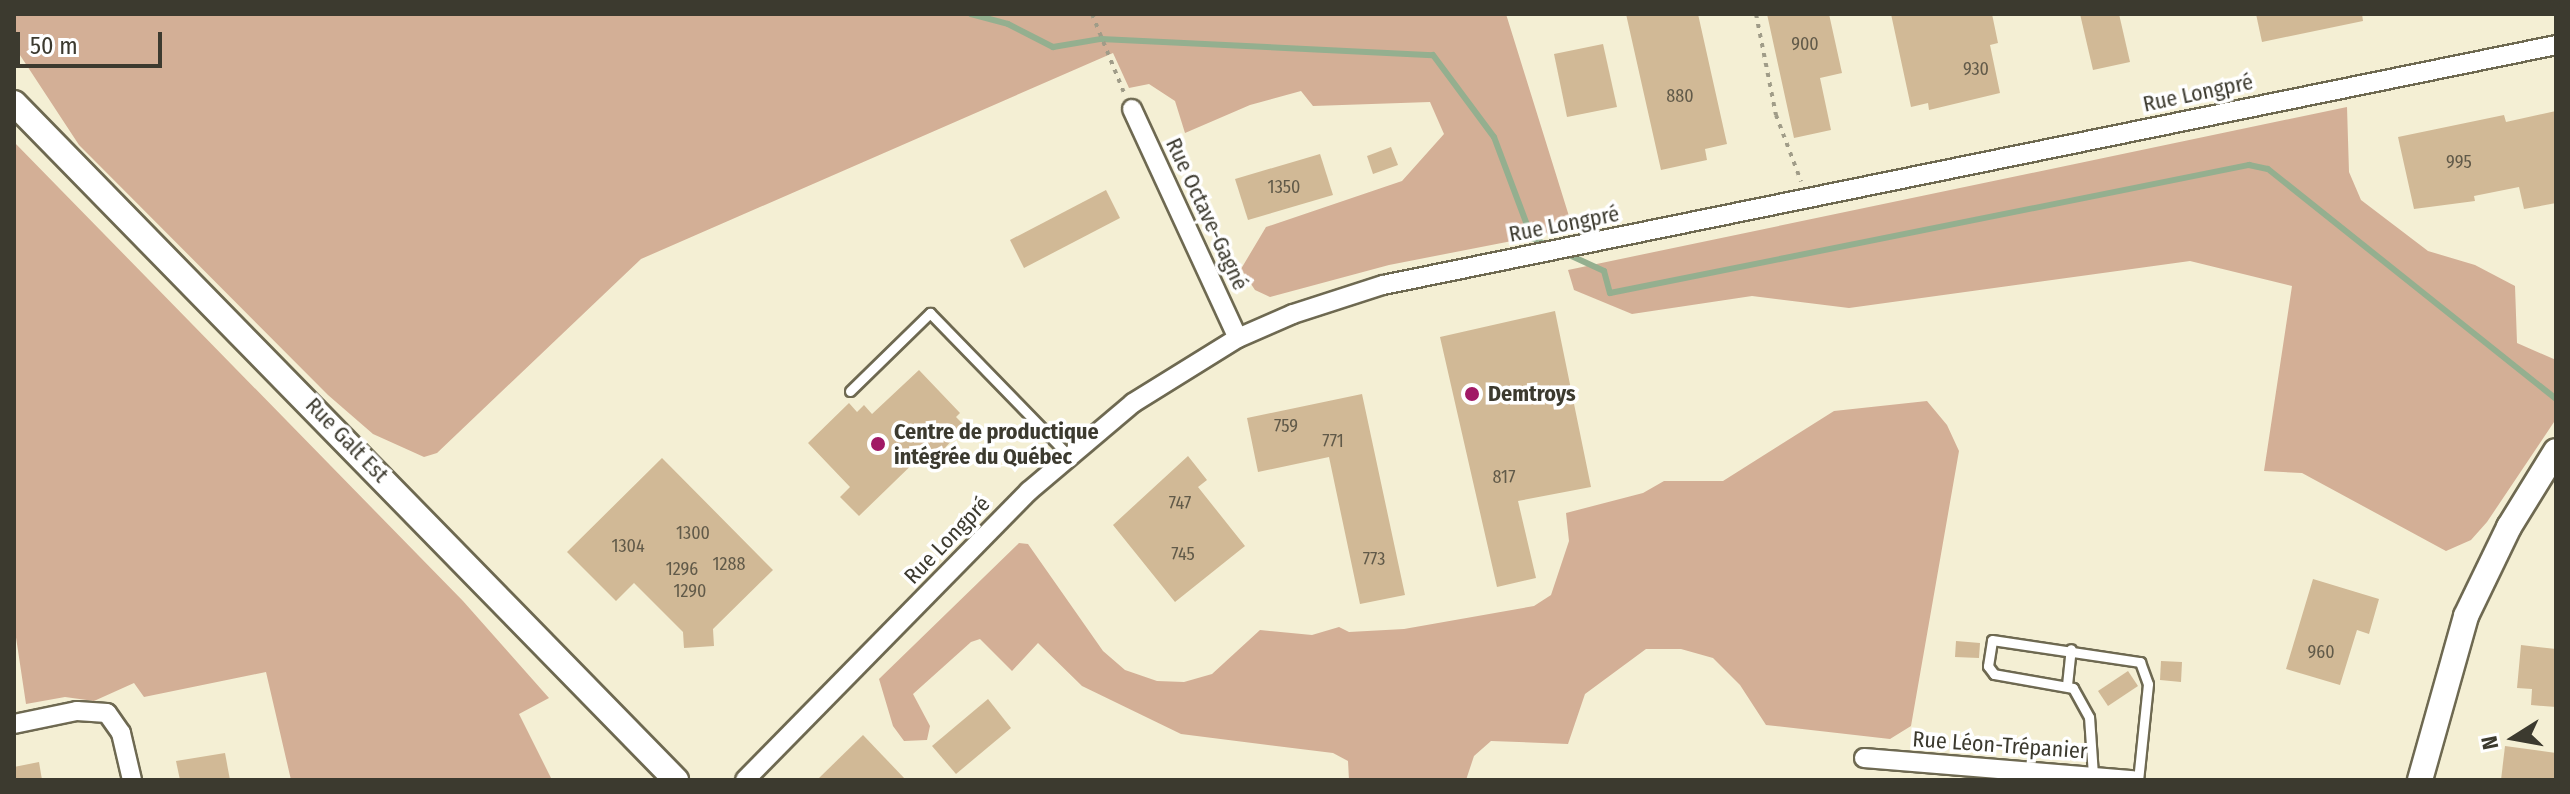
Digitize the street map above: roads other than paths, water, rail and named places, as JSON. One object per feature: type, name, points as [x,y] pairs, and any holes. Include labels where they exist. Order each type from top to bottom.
[{"type":"street","name":"Rue Longpré","points":[[745,780],[1029,491],[1133,403],[1238,338],[1383,285],[2556,45]]},
{"type":"street","name":"Rue Galt Est","points":[[14,103],[676,780]]},
{"type":"street","name":"Rue Octave-Gagné","points":[[1132,109],[1238,338]]},
{"type":"street","points":[[2420,780],[2466,616],[2509,527],[2556,451]]},
{"type":"street","points":[[14,724],[77,711],[107,713],[121,733],[132,780]]},
{"type":"street","name":"Rue Léon-Trépanier","points":[[1864,758],[2135,780]]},
{"type":"lane","points":[[850,391],[930,313],[1070,457]]},
{"type":"lane","points":[[2067,685],[1994,674],[1988,666],[1991,644],[1997,639],[2131,657],[2145,669],[2148,684],[2135,780]]},
{"type":"lane","points":[[2071,649],[2067,685],[2087,712],[2093,777]]},
{"type":"waterway","points":[[971,14],[1008,24],[1053,47],[1101,39],[1433,55],[1494,137],[1532,238],[1547,245]]},
{"type":"waterway","points":[[1565,253],[1604,271],[1610,293],[2249,165],[2268,169],[2556,399]]},
{"type":"place","name":"Demtroys","points":[[1472,394]]},
{"type":"place","name":"Centre de productique intégrée du Québec","points":[[878,444]]}]
